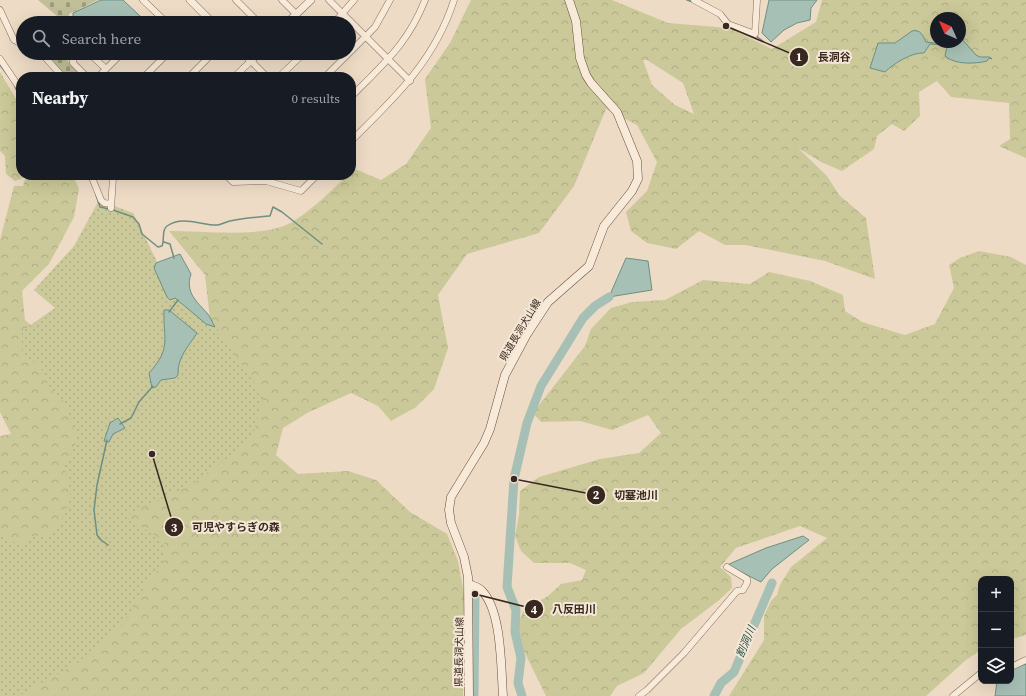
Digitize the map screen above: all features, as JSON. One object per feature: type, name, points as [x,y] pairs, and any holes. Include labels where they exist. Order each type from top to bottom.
[{"type":"main road","name":"県道長洞犬山線","points":[[469,696],[469,584],[464,557],[449,516],[451,497],[484,443],[490,430],[505,375],[527,334],[548,302],[589,266],[604,226],[632,191],[638,179],[637,161],[617,112],[587,77],[580,58],[576,21],[569,0]]},
{"type":"main road","points":[[469,584],[483,592],[495,618],[499,634],[503,696]]},
{"type":"street","points":[[143,0],[159,16]]},
{"type":"street","points":[[190,0],[206,16]]},
{"type":"street","points":[[236,0],[252,16]]},
{"type":"street","points":[[282,0],[296,14],[311,0]]},
{"type":"street","points":[[329,0],[343,14],[354,0]]},
{"type":"street","points":[[356,46],[378,21],[390,0]]},
{"type":"street","points":[[356,92],[408,36],[425,0]]},
{"type":"street","points":[[356,136],[410,81],[436,44],[449,18],[454,0]]},
{"type":"street","points":[[694,0],[720,14],[728,24],[754,34],[757,0]]},
{"type":"street","points":[[0,10],[14,40],[16,41]]},
{"type":"street","points":[[356,27],[410,81]]},
{"type":"street","points":[[0,59],[16,83]]},
{"type":"street","points":[[47,60],[58,72]]},
{"type":"street","points":[[73,60],[73,63],[82,72]]},
{"type":"street","points":[[96,60],[106,69]]},
{"type":"street","points":[[103,72],[115,60]]},
{"type":"street","points":[[149,72],[161,60]]},
{"type":"street","points":[[194,72],[207,60]]},
{"type":"street","points":[[239,72],[251,60],[262,72]]},
{"type":"street","points":[[284,72],[297,60]]},
{"type":"street","points":[[330,72],[342,60]]},
{"type":"street","points":[[93,180],[101,200],[111,206],[113,180]]},
{"type":"street","points":[[231,180],[233,182],[266,181],[301,191],[312,180]]},
{"type":"street","points":[[639,696],[684,653],[737,592],[743,590],[747,583],[747,579],[727,567]]},
{"type":"street","points":[[1014,666],[1026,660]]},
{"type":"street","points":[[953,696],[978,675]]},
{"type":"green space","points":[[38,0],[98,0],[69,14],[69,16],[57,16]]},
{"type":"green space","points":[[471,0],[612,0],[668,23],[729,28],[772,49],[816,22],[822,0],[1026,0],[1026,158],[999,146],[1010,139],[1009,103],[951,97],[937,81],[919,92],[920,116],[904,131],[892,124],[877,136],[874,149],[842,171],[821,162],[798,148],[827,176],[839,195],[866,218],[875,279],[825,261],[746,245],[725,245],[699,231],[676,249],[647,243],[631,231],[626,212],[647,191],[657,162],[637,125],[606,109],[574,186],[539,233],[467,254],[438,295],[448,348],[434,389],[416,407],[391,421],[378,406],[351,393],[309,412],[283,428],[276,455],[298,474],[348,471],[376,480],[410,512],[447,534],[458,561],[464,594],[463,696],[0,696],[0,436],[11,434],[0,412],[0,240],[14,186],[23,186],[25,180],[75,180],[79,189],[74,217],[49,264],[22,291],[25,320],[50,341],[154,306],[211,328],[205,275],[169,231],[228,233],[258,231],[284,226],[309,210],[343,180],[356,180],[356,169],[381,180],[406,164],[431,128],[425,79],[450,43]],"holes":[[[643,60],[647,60],[683,83],[694,114],[675,105],[652,85]]]},
{"type":"green space","points":[[51,60],[67,60],[77,72],[61,72]]},
{"type":"green space","points":[[0,72],[16,99],[16,180],[18,180],[15,181],[6,174],[5,156],[0,151]]},
{"type":"green space","points":[[99,200],[133,213],[173,294],[205,311],[264,397],[251,440],[191,485],[130,513],[127,518],[162,540],[166,545],[163,564],[146,584],[123,625],[74,665],[22,694],[15,696],[0,696],[0,535],[20,545],[31,536],[53,535],[64,516],[69,502],[70,487],[64,467],[77,441],[64,402],[46,383],[39,361],[33,362],[22,353],[22,331],[55,308],[34,290],[74,246]]},
{"type":"green space","points":[[979,251],[1011,257],[1026,265],[1026,635],[1014,638],[1014,576],[978,576],[978,652],[966,660],[926,696],[729,696],[764,640],[764,616],[771,601],[777,595],[780,585],[791,567],[827,538],[800,526],[736,548],[720,567],[731,577],[732,588],[718,601],[681,629],[644,673],[617,686],[610,696],[546,696],[523,649],[518,625],[523,611],[548,596],[561,584],[582,580],[586,570],[570,563],[534,563],[521,551],[515,536],[519,515],[520,491],[539,477],[600,459],[639,453],[661,433],[648,415],[612,430],[580,421],[541,422],[533,413],[585,346],[591,329],[611,308],[632,302],[665,300],[703,280],[750,284],[769,272],[810,281],[843,295],[845,311],[862,322],[905,335],[935,324],[954,288],[949,265],[960,258]]},
{"type":"shaded area","points":[[101,0],[123,0],[140,16],[73,16],[73,13]]},
{"type":"shaded area","points":[[769,0],[817,0],[811,8],[810,20],[797,23],[784,30],[771,42],[762,33]]},
{"type":"shaded area","points":[[912,31],[918,31],[923,35],[926,42],[930,42],[930,44],[924,53],[914,54],[903,59],[885,72],[870,68],[878,43],[895,43]]},
{"type":"shaded area","points":[[966,44],[976,55],[980,57],[990,57],[992,59],[989,58],[987,61],[982,62],[965,63],[954,61],[945,56],[947,48],[966,48]]},
{"type":"shaded area","points":[[180,254],[191,274],[189,286],[193,296],[208,314],[215,327],[206,324],[175,298],[170,300],[167,297],[154,268],[156,263]]},
{"type":"shaded area","points":[[626,258],[648,261],[652,290],[609,297]]},
{"type":"shaded area","points":[[164,310],[169,310],[197,333],[181,358],[178,375],[175,378],[161,380],[156,387],[152,388],[149,373],[161,357],[164,350]]},
{"type":"shaded area","points":[[118,418],[125,428],[113,434],[109,442],[104,441],[110,423]]},
{"type":"shaded area","points":[[803,536],[809,540],[772,569],[761,582],[727,565],[766,548]]},
{"type":"shaded area","points":[[1026,664],[1026,696],[995,696],[997,684],[1014,684],[1014,668]]},
{"type":"waterway","points":[[687,0],[693,2]]},
{"type":"waterway","points":[[733,29],[750,35]]},
{"type":"waterway","points":[[756,36],[764,42]]},
{"type":"waterway","points":[[0,65],[9,77]]},
{"type":"waterway","points":[[96,195],[100,207],[109,209]]},
{"type":"waterway","points":[[113,210],[133,217],[139,224],[142,234],[158,247],[162,246],[165,228],[173,223],[186,221],[218,225],[240,219],[270,216],[273,207],[282,212],[322,244]]},
{"type":"waterway","points":[[164,242],[170,244],[174,258]]},
{"type":"waterway","points":[[522,696],[518,683],[521,658],[515,632],[516,610],[507,587],[514,479],[527,423],[541,386],[583,318],[595,306],[609,297]]},
{"type":"waterway","points":[[169,312],[178,300]]},
{"type":"waterway","points":[[120,424],[131,418],[139,402],[153,386]]},
{"type":"waterway","points":[[107,440],[97,485],[94,510],[97,535],[108,545]]},
{"type":"waterway","name":"割洞川","points":[[714,696],[721,683],[734,672],[772,583]]},
{"type":"waterway","points":[[474,696],[475,594]]},
{"type":"place","name":"長洞谷","points":[[726,26]]},
{"type":"place","name":"可児やすらぎの森","points":[[152,454]]},
{"type":"place","name":"切塞池川","points":[[514,479]]},
{"type":"place","name":"八反田川","points":[[475,594]]}]
